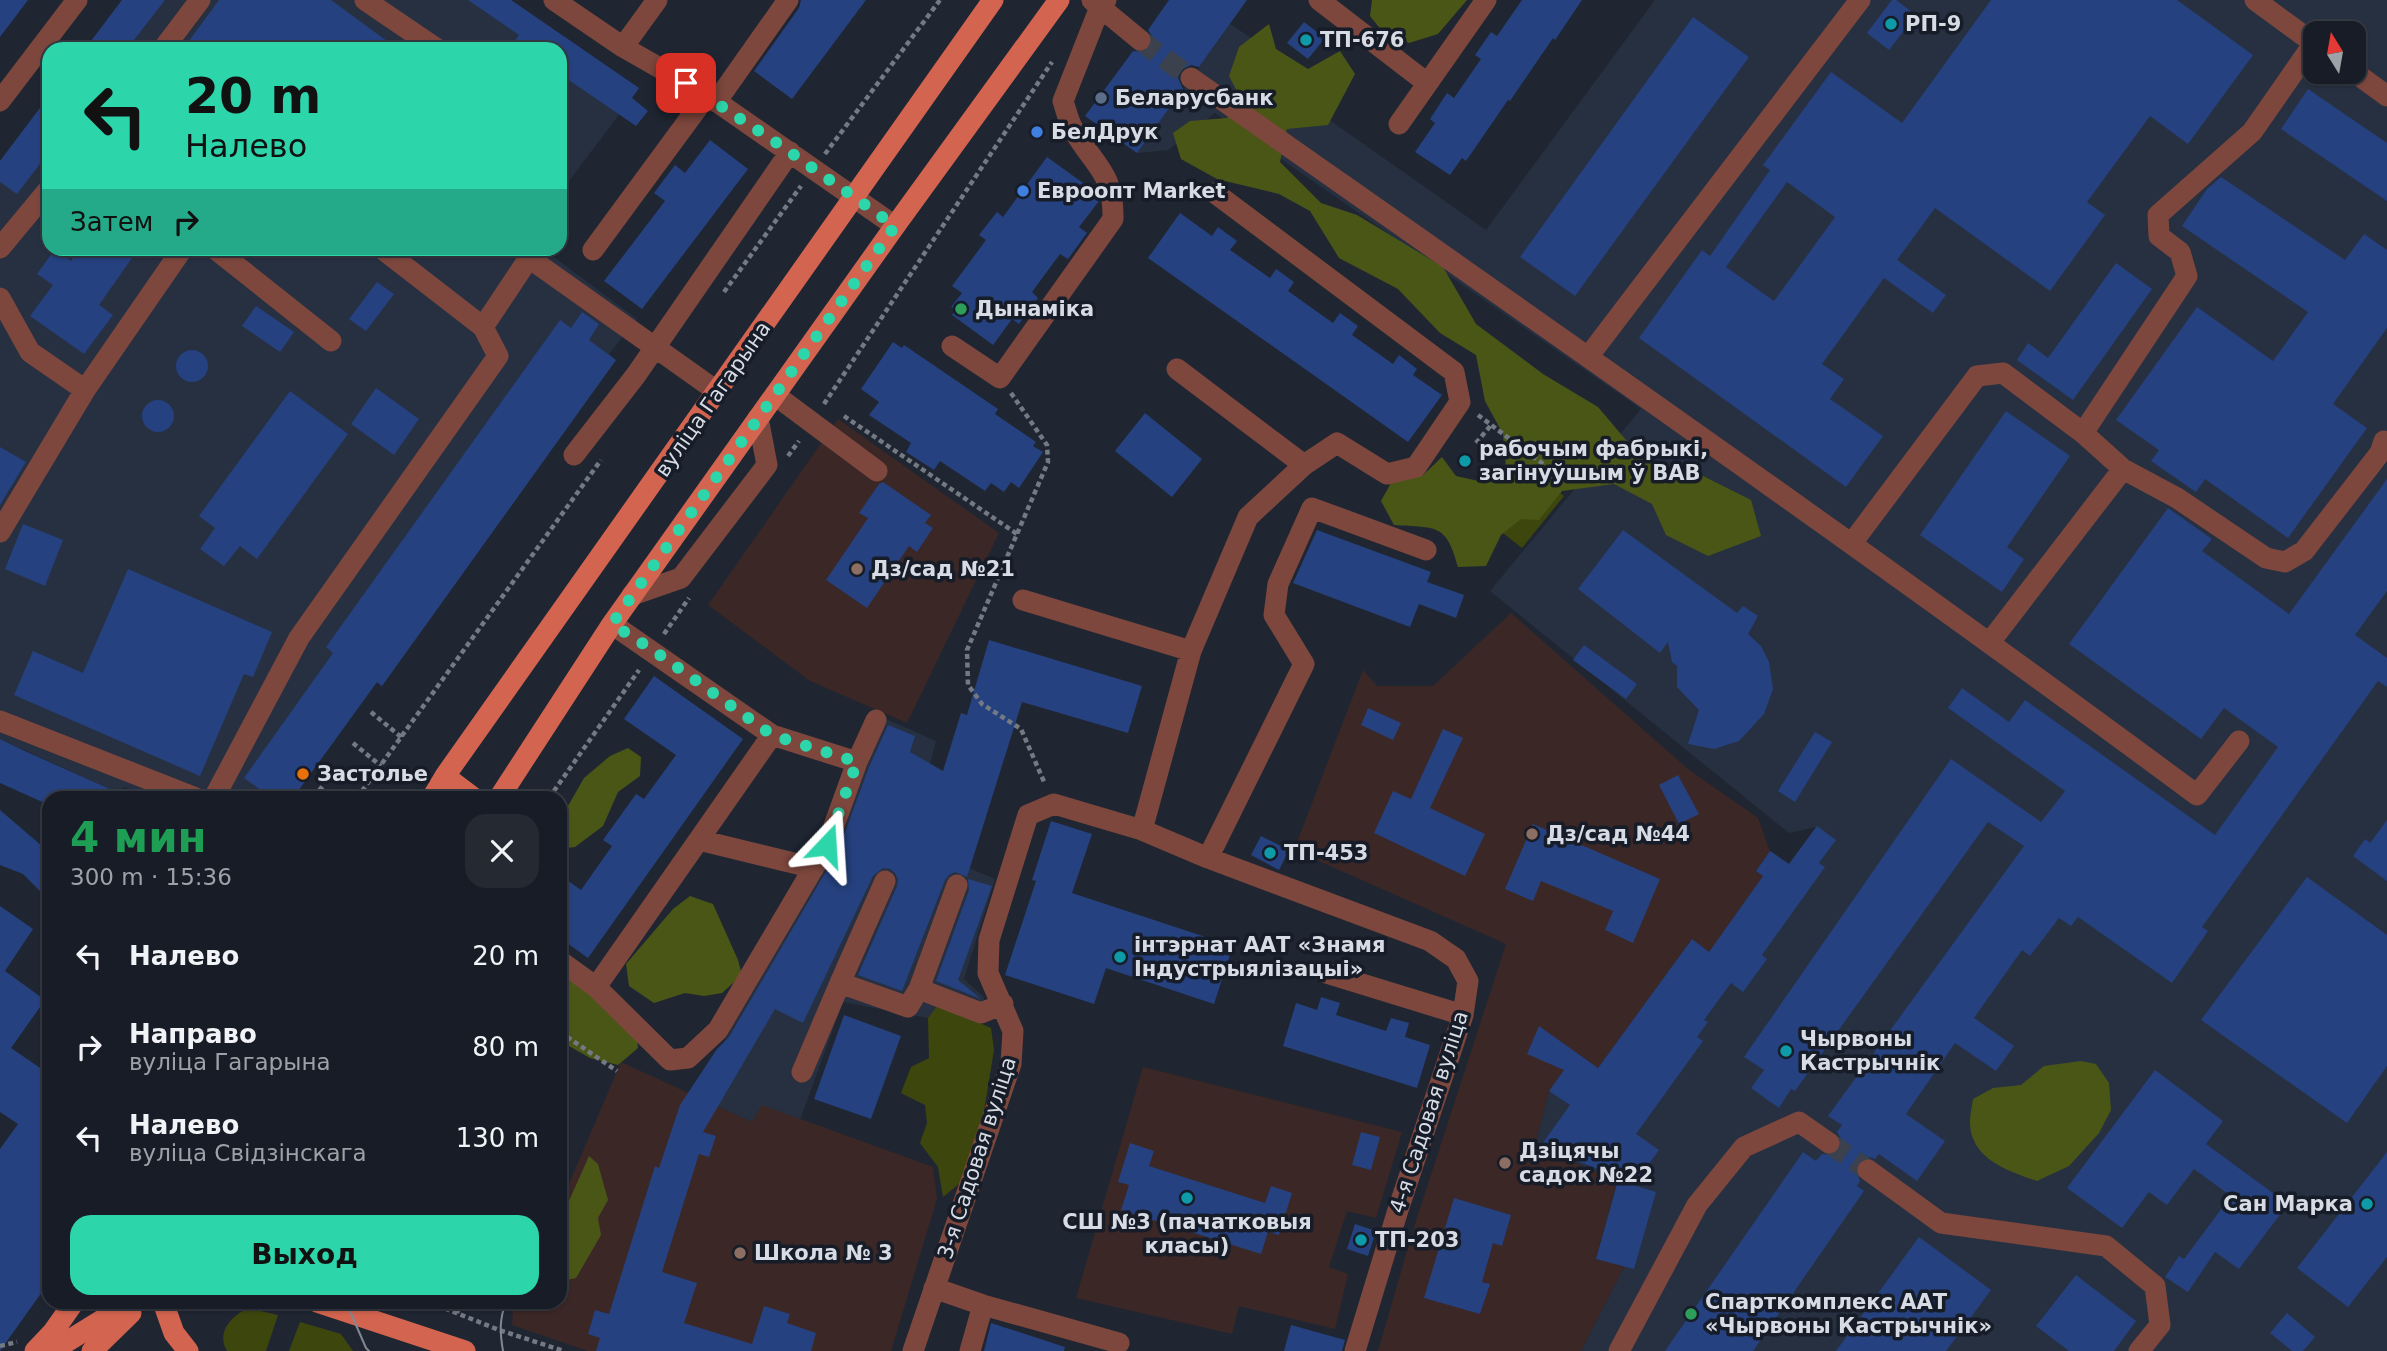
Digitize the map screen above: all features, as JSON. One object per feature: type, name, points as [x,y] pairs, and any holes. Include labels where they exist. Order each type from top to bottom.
[{"type":"main road","name":"вуліца Гагарына","points":[[436,791],[993,0]]},
{"type":"main road","points":[[504,791],[632,595],[1059,0]]},
{"type":"main road","points":[[445,776],[465,791]]},
{"type":"main road","points":[[35,1351],[69,1309]]},
{"type":"main road","points":[[52,1351],[120,1309]]},
{"type":"main road","points":[[92,1351],[134,1309]]},
{"type":"main road","points":[[165,1309],[174,1333],[188,1351]]},
{"type":"main road","points":[[338,1309],[465,1351]]},
{"type":"street","points":[[45,42],[77,0]]},
{"type":"street","points":[[168,42],[200,0]]},
{"type":"street","points":[[365,0],[427,42]]},
{"type":"street","points":[[554,0],[623,47],[711,99],[895,226]]},
{"type":"street","points":[[623,47],[657,0]]},
{"type":"street","points":[[593,250],[788,0]]},
{"type":"street","points":[[1399,124],[1486,0]]},
{"type":"street","points":[[1588,357],[1860,0]]},
{"type":"street","points":[[2255,0],[2303,34]]},
{"type":"street","points":[[1324,1],[1427,83]]},
{"type":"street","points":[[952,346],[1000,379],[1113,219],[1114,199],[1106,174],[1072,127],[1063,101],[1099,2],[1140,40]]},
{"type":"street","points":[[0,101],[42,46]]},
{"type":"street","points":[[2083,433],[2186,276],[2180,252],[2159,236],[2158,215],[2252,132],[2303,60]]},
{"type":"street","points":[[1191,78],[1852,543],[2197,795],[2239,741]]},
{"type":"street","points":[[2366,81],[2387,96]]},
{"type":"street","points":[[574,455],[636,375],[790,152]]},
{"type":"street","points":[[1142,830],[1191,651],[1248,517],[1304,465],[1337,443],[1387,474],[1416,467],[1460,402],[1454,372],[1215,193]]},
{"type":"street","points":[[0,248],[42,197]]},
{"type":"street","points":[[0,532],[85,390],[177,256]]},
{"type":"street","points":[[224,256],[331,341]]},
{"type":"street","points":[[218,791],[299,638],[498,356],[483,327],[391,256]]},
{"type":"street","points":[[483,327],[529,258],[718,392]]},
{"type":"street","points":[[0,298],[30,352],[85,390]]},
{"type":"street","points":[[1177,369],[1304,465]]},
{"type":"street","points":[[1852,543],[1977,376],[2003,373],[2083,433],[2123,469],[2177,498],[2266,558],[2285,562],[2304,551],[2380,453],[2384,441],[2387,443]]},
{"type":"street","points":[[775,395],[877,471]]},
{"type":"street","points":[[632,595],[681,578],[767,465],[758,418]]},
{"type":"street","points":[[1990,642],[2123,469]]},
{"type":"street","points":[[1208,858],[1304,664],[1274,615],[1278,584],[1312,508],[1426,550]]},
{"type":"street","points":[[1023,600],[1191,651]]},
{"type":"street","points":[[612,624],[772,735],[857,762]]},
{"type":"street","points":[[567,966],[596,987],[670,1059],[688,1058],[718,1030],[827,845],[857,762],[877,720]]},
{"type":"street","points":[[0,721],[178,791]]},
{"type":"street","points":[[596,987],[772,735]]},
{"type":"street","name":"3-я Садовая вуліца","points":[[913,1351],[1011,1064],[1013,1031],[988,973],[989,940],[1028,815],[1054,804],[1142,830]]},
{"type":"street","name":"4-я Садовая вуліца","points":[[1142,830],[1208,858],[1430,941],[1456,959],[1468,981],[1463,1015],[1398,1210],[1355,1351]]},
{"type":"street","points":[[699,839],[814,868]]},
{"type":"street","points":[[802,1072],[885,881]]},
{"type":"street","points":[[840,983],[908,1007],[919,989],[957,885]]},
{"type":"street","points":[[1323,972],[1463,1015]]},
{"type":"street","points":[[919,989],[981,1013],[1003,1004]]},
{"type":"street","points":[[1619,1351],[1697,1205],[1744,1147],[1799,1122],[1829,1143]]},
{"type":"street","points":[[1868,1171],[1941,1223],[2106,1246],[2155,1286],[2160,1325],[2139,1351]]},
{"type":"street","points":[[934,1288],[983,1305],[1119,1343]]},
{"type":"street","points":[[970,1351],[983,1305]]},
{"type":"path","points":[[1460,402],[1555,473]]},
{"type":"path","points":[[836,410],[1017,534]]},
{"type":"path","points":[[1476,443],[1492,424]]},
{"type":"path","points":[[371,712],[401,737]]},
{"type":"path","points":[[353,743],[381,766]]},
{"type":"path","points":[[319,788],[323,791]]},
{"type":"path","points":[[567,1037],[617,1071]]},
{"type":"path","points":[[447,1309],[564,1351]]},
{"type":"path","points":[[457,1313],[458,1309]]},
{"type":"shaded area","points":[[122,0],[511,0],[639,88],[567,184],[567,42],[90,42]]},
{"type":"shaded area","points":[[1655,0],[2387,0],[2387,1351],[1581,1351],[1624,1267],[1596,1259],[1617,1181],[1535,1145],[1549,1091],[1577,1053],[1598,1068],[1692,939],[1709,951],[1763,876],[1756,871],[1770,851],[1789,864],[1816,827],[1789,833],[1490,591],[1641,409],[1215,113],[1168,150],[1137,153],[1230,24],[1321,84],[1311,107],[1486,230]]},
{"type":"shaded area","points":[[42,105],[42,256],[552,256],[637,319],[609,354],[616,360],[382,686],[376,682],[298,791],[133,791],[124,787],[122,791],[114,791],[0,739],[0,161]]},
{"type":"shaded area","name":"Дз/сад №21","points":[[838,419],[999,533],[907,723],[810,681],[708,605]]},
{"type":"shaded area","name":"Дз/сад №44","points":[[1511,613],[1688,769],[1758,818],[1770,851],[1756,871],[1763,876],[1709,952],[1692,939],[1598,1068],[1577,1053],[1549,1091],[1535,1145],[1617,1181],[1596,1258],[1624,1267],[1581,1351],[1378,1351],[1414,1227],[1506,944],[1294,850],[1363,670],[1377,686],[1433,686]]},
{"type":"shaded area","points":[[886,719],[936,741],[909,843],[995,879],[964,979],[984,997],[981,1024],[938,1006],[928,1018],[843,1002],[800,1120],[762,1106],[752,1122],[693,1095],[792,924]]},
{"type":"shaded area","name":"Школа № 3","points":[[621,1062],[752,1122],[762,1105],[933,1167],[937,1199],[891,1351],[588,1351],[512,1325],[513,1309],[567,1309],[567,1189]]},
{"type":"shaded area","points":[[1143,1067],[1402,1132],[1376,1218],[1347,1211],[1329,1267],[1348,1274],[1335,1329],[1239,1306],[1232,1334],[1076,1298]]},
{"type":"green space","points":[[1372,0],[1467,0],[1438,34],[1409,43],[1386,36],[1370,16]]},
{"type":"green space","points":[[1269,24],[1276,49],[1308,69],[1340,51],[1355,74],[1328,125],[1287,129],[1280,162],[1321,203],[1357,215],[1443,267],[1476,324],[1543,374],[1598,407],[1642,459],[1691,470],[1751,500],[1761,536],[1708,556],[1666,535],[1652,504],[1614,484],[1562,491],[1539,520],[1521,519],[1501,535],[1486,566],[1458,567],[1449,542],[1438,531],[1394,525],[1381,501],[1391,483],[1423,475],[1442,457],[1456,476],[1483,482],[1506,468],[1503,434],[1485,401],[1476,355],[1440,333],[1398,289],[1339,258],[1310,211],[1279,194],[1217,179],[1181,159],[1173,133],[1190,121],[1227,118],[1240,97],[1229,76],[1239,47]]},
{"type":"green space","points":[[1530,470],[1564,496],[1522,548],[1489,522]]},
{"type":"green space","points":[[628,748],[641,757],[640,776],[618,792],[603,826],[575,847],[567,848],[567,808],[584,778],[610,756]]},
{"type":"green space","points":[[690,896],[713,904],[742,975],[722,993],[704,996],[685,993],[654,1003],[629,986],[626,964],[673,909]]},
{"type":"green space","points":[[567,975],[636,1031],[638,1048],[618,1065],[590,1058],[567,1045]]},
{"type":"green space","points":[[938,1005],[991,1028],[994,1050],[984,1111],[965,1179],[943,1197],[938,1167],[920,1143],[927,1123],[925,1105],[901,1093],[911,1067],[929,1058],[928,1018]]},
{"type":"green space","points":[[2081,1061],[2096,1064],[2109,1083],[2111,1110],[2099,1133],[2069,1166],[2037,1181],[2014,1173],[1983,1154],[1971,1134],[1973,1099],[1993,1088],[2021,1085],[2044,1066]]},
{"type":"green space","points":[[589,1156],[598,1164],[608,1200],[598,1218],[601,1235],[576,1278],[567,1280],[567,1205]]},
{"type":"green space","points":[[246,1309],[278,1315],[266,1351],[227,1351],[224,1332],[236,1316]]},
{"type":"green space","points":[[300,1322],[341,1334],[353,1351],[289,1351]]},
{"type":"building","points":[[0,0],[28,0],[0,37]]},
{"type":"building","points":[[122,0],[165,0],[132,42],[90,42]]},
{"type":"building","points":[[219,0],[331,0],[388,42],[188,42]]},
{"type":"building","points":[[468,0],[511,0],[639,88],[632,98],[648,111],[636,126],[567,79],[567,42],[514,42],[519,35]]},
{"type":"building","points":[[801,0],[866,0],[792,99],[754,71],[799,8]]},
{"type":"building","points":[[1169,0],[1247,0],[1199,67],[1191,65],[1181,70],[1178,78],[1183,89],[1137,153],[1085,116],[1133,51],[1144,52],[1150,48],[1152,36],[1148,30]]},
{"type":"building","points":[[1522,0],[1582,0],[1466,161],[1462,158],[1450,175],[1415,152],[1435,123],[1430,119],[1447,93],[1454,98],[1481,59],[1475,55],[1491,32],[1497,36]]},
{"type":"building","name":"РП-9","points":[[1892,0],[1896,0],[1916,15],[1889,50],[1867,33]]},
{"type":"building","points":[[1991,0],[2177,0],[2253,55],[2188,144],[2150,116],[2087,202],[2105,215],[2050,291],[1935,208],[1897,260],[1946,295],[1933,313],[1884,278],[1822,364],[1844,379],[1830,399],[1883,436],[1846,487],[1639,338],[1702,250],[1710,256],[1770,170],[1763,165],[1831,72],[1902,123]],"holes":[[[1787,182],[1835,217],[1774,301],[1726,267]]]},
{"type":"building","points":[[1693,17],[1749,57],[1575,296],[1520,257]]},
{"type":"building","name":"ТП-676","points":[[1304,22],[1325,38],[1308,59],[1287,43]]},
{"type":"building","points":[[2308,89],[2387,143],[2387,201],[2281,129]]},
{"type":"building","points":[[42,105],[42,161],[17,194],[0,182],[0,161]]},
{"type":"building","points":[[710,140],[748,169],[642,309],[604,281],[665,201],[654,193],[675,165],[685,173]]},
{"type":"building","points":[[1047,157],[1097,193],[1099,201],[1079,227],[1087,233],[1068,259],[1060,254],[1032,292],[1038,298],[1019,324],[1012,319],[993,345],[952,315],[956,310],[951,307],[962,293],[952,286],[986,240],[979,235],[997,212],[1003,217]]},
{"type":"building","points":[[2221,177],[2345,260],[2364,234],[2387,250],[2387,328],[2333,404],[2367,428],[2288,538],[2205,479],[2196,492],[2151,461],[2159,450],[2116,420],[2197,307],[2273,361],[2308,312],[2182,226],[2207,189]]},
{"type":"building","points":[[1180,213],[1212,236],[1218,227],[1237,241],[1230,250],[1270,278],[1276,269],[1294,282],[1288,291],[1333,323],[1340,313],[1358,326],[1352,335],[1393,364],[1399,355],[1417,369],[1413,375],[1442,395],[1408,442],[1148,258]]},
{"type":"building","points":[[50,256],[64,256],[71,261],[74,256],[133,256],[99,305],[113,315],[84,354],[30,316],[53,285],[37,274]]},
{"type":"building","points":[[2116,263],[2152,289],[2073,400],[2017,360],[2028,343],[2048,358]]},
{"type":"building","points":[[377,282],[394,294],[366,331],[349,319]]},
{"type":"building","points":[[256,306],[294,332],[280,352],[242,326]]},
{"type":"building","points":[[582,312],[599,324],[589,340],[616,360],[382,686],[377,682],[298,791],[262,791],[244,778],[333,653],[326,647],[560,320],[571,328]]},
{"type":"building","points":[[893,342],[902,348],[904,345],[998,409],[995,414],[1036,442],[1033,446],[1043,452],[1019,488],[1011,482],[1004,492],[991,483],[985,491],[940,461],[934,470],[906,452],[911,443],[869,415],[879,402],[861,389]]},
{"type":"building","points":[[192,350],[203,355],[208,366],[203,377],[192,382],[181,377],[176,366],[181,355]]},
{"type":"building","points":[[376,388],[419,419],[394,455],[351,424]]},
{"type":"building","points":[[290,391],[348,434],[257,559],[240,546],[224,566],[200,549],[215,528],[199,516]]},
{"type":"building","points":[[158,400],[169,405],[174,416],[169,427],[158,432],[147,427],[142,416],[147,405]]},
{"type":"building","points":[[2006,411],[2070,456],[2007,547],[2024,559],[2002,592],[1920,535]]},
{"type":"building","points":[[1145,413],[1202,459],[1172,497],[1115,451]]},
{"type":"building","points":[[0,447],[26,462],[0,505]]},
{"type":"building","points":[[2387,479],[2387,591],[2355,635],[2387,658],[2387,687],[2378,681],[2202,927],[2208,931],[2172,983],[2078,917],[2071,926],[2059,918],[2030,956],[2022,950],[1974,1018],[2014,1046],[1996,1071],[1955,1043],[1906,1114],[1945,1141],[1917,1181],[1879,1154],[1875,1159],[1862,1158],[1855,1169],[1860,1181],[1857,1186],[1864,1191],[1753,1351],[1665,1351],[1803,1152],[1816,1161],[1822,1154],[1834,1155],[1840,1150],[1841,1138],[1837,1132],[1842,1125],[1828,1116],[2024,846],[1988,822],[1795,1091],[1791,1089],[1779,1108],[1751,1088],[1764,1070],[1744,1057],[1951,759],[2041,822],[2065,791],[1948,708],[1962,688],[2009,722],[2025,700],[2215,835],[2278,747],[2224,708],[2201,739],[2069,644],[2168,508],[2212,539],[2202,551],[2289,614]]},
{"type":"building","points":[[883,482],[931,515],[925,523],[933,528],[917,552],[909,546],[867,608],[826,580],[868,518],[859,513]]},
{"type":"building","points":[[23,524],[63,540],[45,586],[5,569]]},
{"type":"building","points":[[1317,530],[1431,572],[1427,582],[1464,595],[1456,618],[1419,604],[1410,627],[1293,583]]},
{"type":"building","points":[[1623,530],[1737,613],[1743,606],[1758,616],[1748,634],[1761,646],[1769,662],[1773,689],[1764,714],[1739,741],[1714,749],[1688,744],[1699,710],[1677,687],[1677,666],[1672,662],[1668,642],[1660,653],[1578,589]]},
{"type":"building","points":[[128,569],[272,632],[253,677],[244,674],[200,776],[14,695],[33,651],[83,673]]},
{"type":"building","points":[[989,640],[1142,686],[1128,733],[1022,702],[967,877],[955,872],[945,880],[902,991],[858,975],[897,886],[895,873],[883,868],[873,876],[803,1023],[775,1009],[703,1132],[716,1136],[709,1157],[699,1154],[662,1272],[697,1283],[684,1323],[752,1344],[764,1306],[790,1314],[787,1323],[816,1333],[811,1351],[596,1351],[600,1338],[588,1334],[595,1310],[609,1314],[655,1166],[659,1168],[680,1105],[717,1049],[729,1037],[838,851],[869,767],[888,725],[915,736],[910,752],[943,771],[961,713],[967,715]]},
{"type":"building","points":[[1584,645],[1637,684],[1626,699],[1573,660]]},
{"type":"building","points":[[654,676],[743,739],[588,958],[567,943],[567,880],[581,890],[612,846],[603,840],[636,794],[644,799],[676,755],[624,719]]},
{"type":"building","points":[[1368,708],[1401,723],[1393,740],[1361,725]]},
{"type":"building","points":[[1443,729],[1463,738],[1430,808],[1485,834],[1465,876],[1374,833],[1393,791],[1411,799]]},
{"type":"building","points":[[1815,732],[1832,742],[1795,802],[1778,791]]},
{"type":"building","points":[[0,739],[114,791],[42,791],[42,802],[0,783]]},
{"type":"building","points":[[1678,775],[1699,814],[1679,824],[1659,785]]},
{"type":"building","points":[[0,810],[42,846],[42,893],[23,874],[0,865]]},
{"type":"building","points":[[2387,820],[2387,881],[2353,856],[2365,839],[2370,843]]},
{"type":"building","name":"інтэрнат ААТ «Знамя Індустрыялізацыі»","points":[[1051,821],[1092,834],[1072,893],[1233,946],[1214,1004],[1106,968],[1094,1004],[1005,975],[1036,881],[1032,880]]},
{"type":"building","points":[[1533,824],[1660,879],[1633,943],[1605,930],[1613,911],[1541,881],[1533,901],[1505,889]]},
{"type":"building","points":[[1817,826],[1836,840],[1819,863],[1825,867],[1762,955],[1767,959],[1743,992],[1731,983],[1704,1020],[1708,1022],[1697,1037],[1703,1041],[1636,1134],[1659,1150],[1633,1185],[1656,1192],[1634,1269],[1596,1259],[1619,1177],[1540,1147],[1570,1105],[1549,1091],[1564,1070],[1527,1054],[1539,1026],[1598,1068],[1692,939],[1709,952],[1763,876],[1756,871],[1770,851],[1789,864]]},
{"type":"building","name":"ТП-453","points":[[1261,836],[1289,850],[1279,870],[1251,855]]},
{"type":"building","points":[[2307,877],[2387,935],[2387,1066],[2347,1123],[2201,1020]]},
{"type":"building","points":[[968,879],[992,886],[958,980],[981,999],[936,981],[969,890]]},
{"type":"building","points":[[0,906],[33,929],[5,971],[42,998],[42,1004],[11,1048],[42,1069],[42,1292],[0,1351],[0,1149],[18,1124],[0,1112]]},
{"type":"building","points":[[1321,997],[1340,1003],[1336,1015],[1386,1031],[1391,1018],[1409,1023],[1405,1037],[1430,1045],[1417,1088],[1283,1046],[1296,1003],[1317,1010]]},
{"type":"building","points":[[844,1015],[901,1036],[871,1119],[814,1099]]},
{"type":"building","points":[[2155,1070],[2223,1121],[2206,1144],[2288,1204],[2239,1269],[2215,1252],[2188,1292],[2165,1277],[2179,1256],[2184,1259],[2231,1196],[2194,1169],[2167,1205],[2149,1192],[2122,1228],[2067,1188]]},
{"type":"building","points":[[1361,1132],[1380,1137],[1371,1170],[1352,1165]]},
{"type":"building","name":"СШ №3 (пачатковыя класы)","points":[[1130,1143],[1154,1151],[1149,1166],[1265,1203],[1271,1186],[1292,1193],[1279,1235],[1268,1232],[1261,1254],[1121,1210],[1129,1185],[1118,1182]]},
{"type":"building","name":"Сан Марка","points":[[2387,1152],[2387,1257],[2348,1307],[2297,1268]]},
{"type":"building","points":[[1454,1198],[1511,1215],[1502,1246],[1493,1243],[1482,1282],[1490,1284],[1480,1314],[1424,1298]]},
{"type":"building","name":"ТП-203","points":[[1355,1224],[1376,1231],[1368,1256],[1347,1249]]},
{"type":"building","points":[[1919,1237],[1991,1290],[1946,1351],[1836,1351]]},
{"type":"building","points":[[2076,1275],[2136,1321],[2114,1351],[2069,1351],[2036,1326]]},
{"type":"building","points":[[2287,1313],[2315,1337],[2303,1351],[2292,1351],[2270,1333]]},
{"type":"building","points":[[991,1323],[1065,1347],[1064,1351],[984,1351]]},
{"type":"building","points":[[1291,1325],[1345,1340],[1342,1351],[1284,1351]]},
{"type":"tunnel","points":[[1140,40],[1191,78]]},
{"type":"tunnel","points":[[1829,1143],[1868,1170]]},
{"type":"tram line","points":[[349,1309],[369,1351]]},
{"type":"tram line","points":[[503,1351],[501,1326],[504,1309]]},
{"type":"place","name":"РП-9","points":[[1891,24]]},
{"type":"place","name":"ТП-676","points":[[1306,40]]},
{"type":"place","name":"Беларусбанк","points":[[1101,98]]},
{"type":"place","name":"БелДрук","points":[[1037,132]]},
{"type":"place","name":"Евроопт Market","points":[[1023,191]]},
{"type":"place","name":"Дынаміка","points":[[961,309]]},
{"type":"place","name":"рабочым фабрыкі, загінуўшым ў ВАВ","points":[[1465,461]]},
{"type":"place","name":"Дз/сад №21","points":[[857,569]]},
{"type":"place","name":"Застолье","points":[[303,774]]},
{"type":"place","name":"Дз/сад №44","points":[[1532,834]]},
{"type":"place","name":"ТП-453","points":[[1270,853]]},
{"type":"place","name":"інтэрнат ААТ «Знамя Індустрыялізацыі»","points":[[1120,957]]},
{"type":"place","name":"Чырвоны Кастрычнік","points":[[1786,1051]]},
{"type":"place","name":"Дзіцячы садок №22","points":[[1505,1163]]},
{"type":"place","name":"СШ №3 (пачатковыя класы)","points":[[1187,1198]]},
{"type":"place","name":"Сан Марка","points":[[2367,1204]]},
{"type":"place","name":"ТП-203","points":[[1361,1240]]},
{"type":"place","name":"Школа № 3","points":[[740,1253]]},
{"type":"place","name":"Спарткомплекс ААТ «Чырвоны Кастрычнік»","points":[[1691,1314]]},
{"type":"route","points":[[686,83],[895,226],[612,624],[772,735],[857,762],[827,845]]}]
